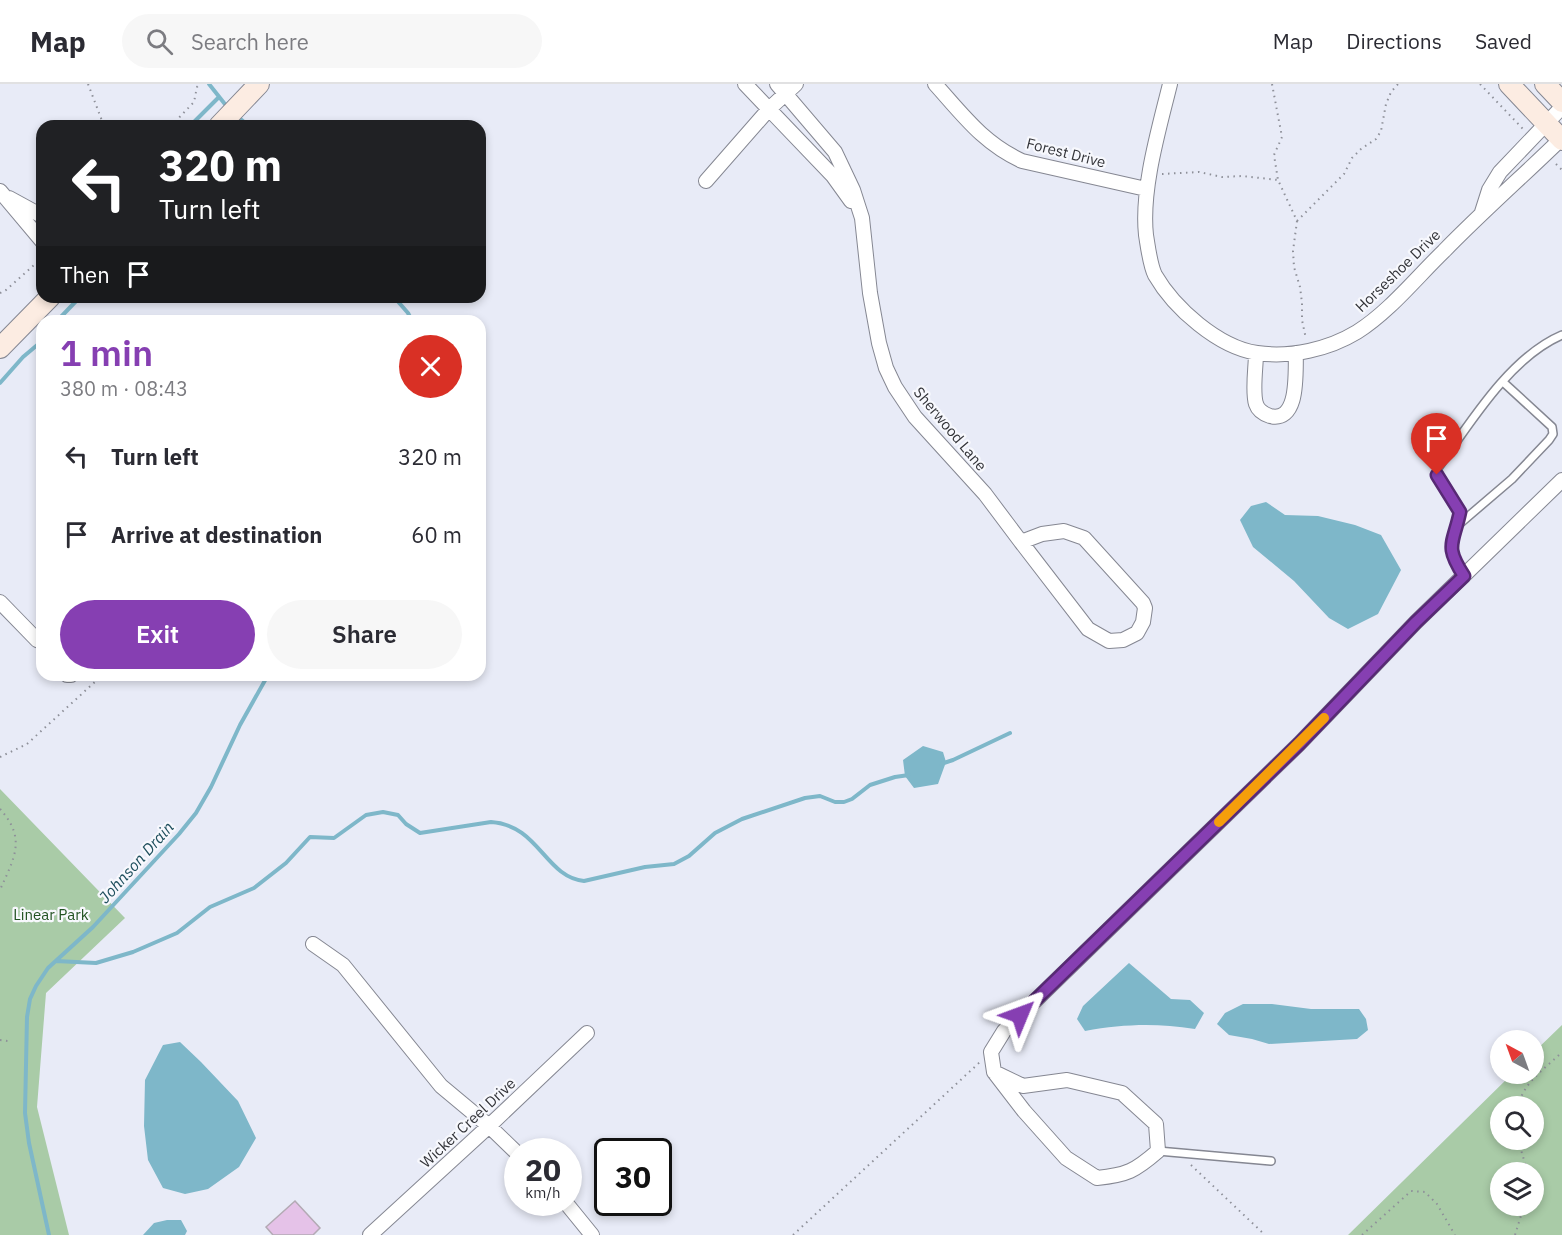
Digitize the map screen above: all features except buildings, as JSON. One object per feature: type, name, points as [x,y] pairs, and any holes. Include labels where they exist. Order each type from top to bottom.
[{"type":"street","points":[[228,117],[259,84]]},
{"type":"street","name":"Sherwood Lane","points":[[745,84],[833,176],[862,218]]},
{"type":"street","name":"Forest Drive","points":[[935,84],[981,134],[1003,152],[1022,161],[1146,189]]},
{"type":"street","name":"Horseshoe Drive","points":[[1170,84],[1146,189],[1146,235],[1154,274],[1188,316],[1224,341],[1256,353],[1301,352],[1322,347],[1357,332],[1562,139]]},
{"type":"street","points":[[1509,84],[1562,139]]},
{"type":"street","points":[[1545,84],[1562,102]]},
{"type":"street","points":[[706,181],[786,87]]},
{"type":"street","name":"Sherwood Lane","points":[[786,87],[835,152],[845,169],[862,218],[870,293],[879,343],[886,368],[895,387],[915,417],[985,494],[1021,542],[1089,629],[1109,641],[1123,640],[1137,633],[1143,622],[1145,608],[1143,603],[1084,538],[1064,531],[1042,534],[1021,542]]},
{"type":"street","name":"Horseshoe Drive","points":[[1481,214],[1489,190],[1500,172],[1562,107]]},
{"type":"street","points":[[2,194],[36,213]]},
{"type":"street","points":[[2,194],[36,234]]},
{"type":"street","points":[[0,348],[44,303]]},
{"type":"street","points":[[1256,353],[1257,405],[1263,413],[1273,417],[1285,413],[1292,405],[1301,352]]},
{"type":"street","points":[[994,1072],[1023,1086],[1067,1080],[1122,1093],[1156,1124],[1158,1150],[1143,1164],[1121,1176],[1097,1178],[1066,1158],[1024,1112],[994,1072],[991,1052],[1004,1031],[1299,744],[1416,622],[1562,480]]},
{"type":"street","points":[[0,602],[36,639]]},
{"type":"street","points":[[313,944],[343,965],[441,1086],[504,1140]]},
{"type":"street","name":"Wicker Creel Drive","points":[[370,1235],[587,1033]]},
{"type":"street","points":[[577,1216],[592,1235]]},
{"type":"lane","points":[[1464,576],[1453,558],[1450,547],[1460,512],[1437,475],[1438,468],[1503,382],[1526,357],[1562,335]]},
{"type":"lane","points":[[1457,526],[1512,479],[1552,434],[1552,427],[1503,382]]},
{"type":"lane","points":[[1158,1150],[1271,1161]]},
{"type":"path","points":[[88,84],[102,120]]},
{"type":"path","points":[[177,120],[194,102],[197,87],[200,84]]},
{"type":"path","points":[[1272,84],[1282,137],[1274,155],[1278,180],[1297,221],[1293,251],[1294,267],[1300,287],[1302,320],[1306,334],[1301,352]]},
{"type":"path","points":[[1297,221],[1344,174],[1352,158],[1376,140],[1381,131],[1386,104],[1391,92],[1398,84]]},
{"type":"path","points":[[1480,84],[1531,138]]},
{"type":"path","points":[[1546,154],[1562,170]]},
{"type":"path","points":[[1151,172],[1164,174],[1199,172],[1222,177],[1242,176],[1278,180]]},
{"type":"path","points":[[0,292],[6,290],[36,263]]},
{"type":"path","points":[[0,757],[27,744],[95,681]]},
{"type":"path","points":[[0,809],[13,829],[16,842],[15,854],[0,890]]},
{"type":"path","points":[[0,1040],[8,1041]]},
{"type":"path","points":[[792,1235],[991,1052]]},
{"type":"path","points":[[1520,1096],[1531,1080],[1562,1052]]},
{"type":"path","points":[[1176,1152],[1265,1235]]},
{"type":"path","points":[[1362,1235],[1411,1191],[1425,1192],[1437,1204],[1455,1235]]},
{"type":"path","points":[[1515,1235],[1521,1216]]},
{"type":"green space","name":"Linear Park","points":[[0,789],[125,918],[46,993],[37,1107],[69,1235],[0,1235]]},
{"type":"green space","points":[[1562,1025],[1562,1235],[1348,1235],[1502,1084],[1544,1084],[1544,1042]]},
{"type":"water","points":[[1266,502],[1285,515],[1318,516],[1355,525],[1381,535],[1401,570],[1378,614],[1348,629],[1329,618],[1294,581],[1253,547],[1240,520],[1251,506]]},
{"type":"water","points":[[923,746],[943,752],[946,762],[938,784],[914,788],[905,776],[903,760]]},
{"type":"water","points":[[1129,963],[1171,999],[1190,1000],[1204,1013],[1195,1029],[1140,1025],[1085,1031],[1077,1019],[1083,1006]]},
{"type":"water","points":[[1243,1004],[1272,1004],[1311,1009],[1359,1009],[1366,1019],[1368,1030],[1357,1039],[1269,1044],[1229,1035],[1217,1024],[1225,1013]]},
{"type":"water","points":[[180,1042],[238,1101],[256,1138],[239,1167],[208,1189],[185,1194],[163,1188],[148,1160],[144,1126],[145,1080],[163,1045]]},
{"type":"water","points":[[181,1220],[187,1231],[185,1235],[143,1235],[154,1223]]},
{"type":"waterway","name":"Johnson Drain","points":[[209,84],[228,108]]},
{"type":"waterway","points":[[196,120],[218,98]]},
{"type":"waterway","name":"Johnson Drain","points":[[238,117],[242,120]]},
{"type":"waterway","points":[[63,315],[74,303]]},
{"type":"waterway","name":"Johnson Drain","points":[[399,303],[409,315]]},
{"type":"waterway","points":[[0,383],[36,346]]},
{"type":"waterway","name":"Johnson Drain","points":[[49,1235],[29,1143],[25,1113],[27,1017],[30,999],[48,968],[93,927],[196,813],[265,681]]},
{"type":"waterway","points":[[941,764],[1010,733]]},
{"type":"waterway","points":[[56,961],[96,963],[133,952],[177,933],[210,907],[254,888],[286,863],[310,837],[334,838],[366,815],[383,812],[398,815],[406,824],[420,833],[491,822],[507,825],[531,841],[560,871],[584,881],[645,867],[674,864],[689,856],[715,833],[742,819],[805,798],[820,796],[835,802],[844,802],[852,799],[870,785],[909,775]]},
{"type":"slow traffic","points":[[1219,822],[1324,718]]},
{"type":"route","points":[[1020,1015],[1299,744],[1416,622],[1464,576],[1453,558],[1450,547],[1460,512],[1437,475]]}]
